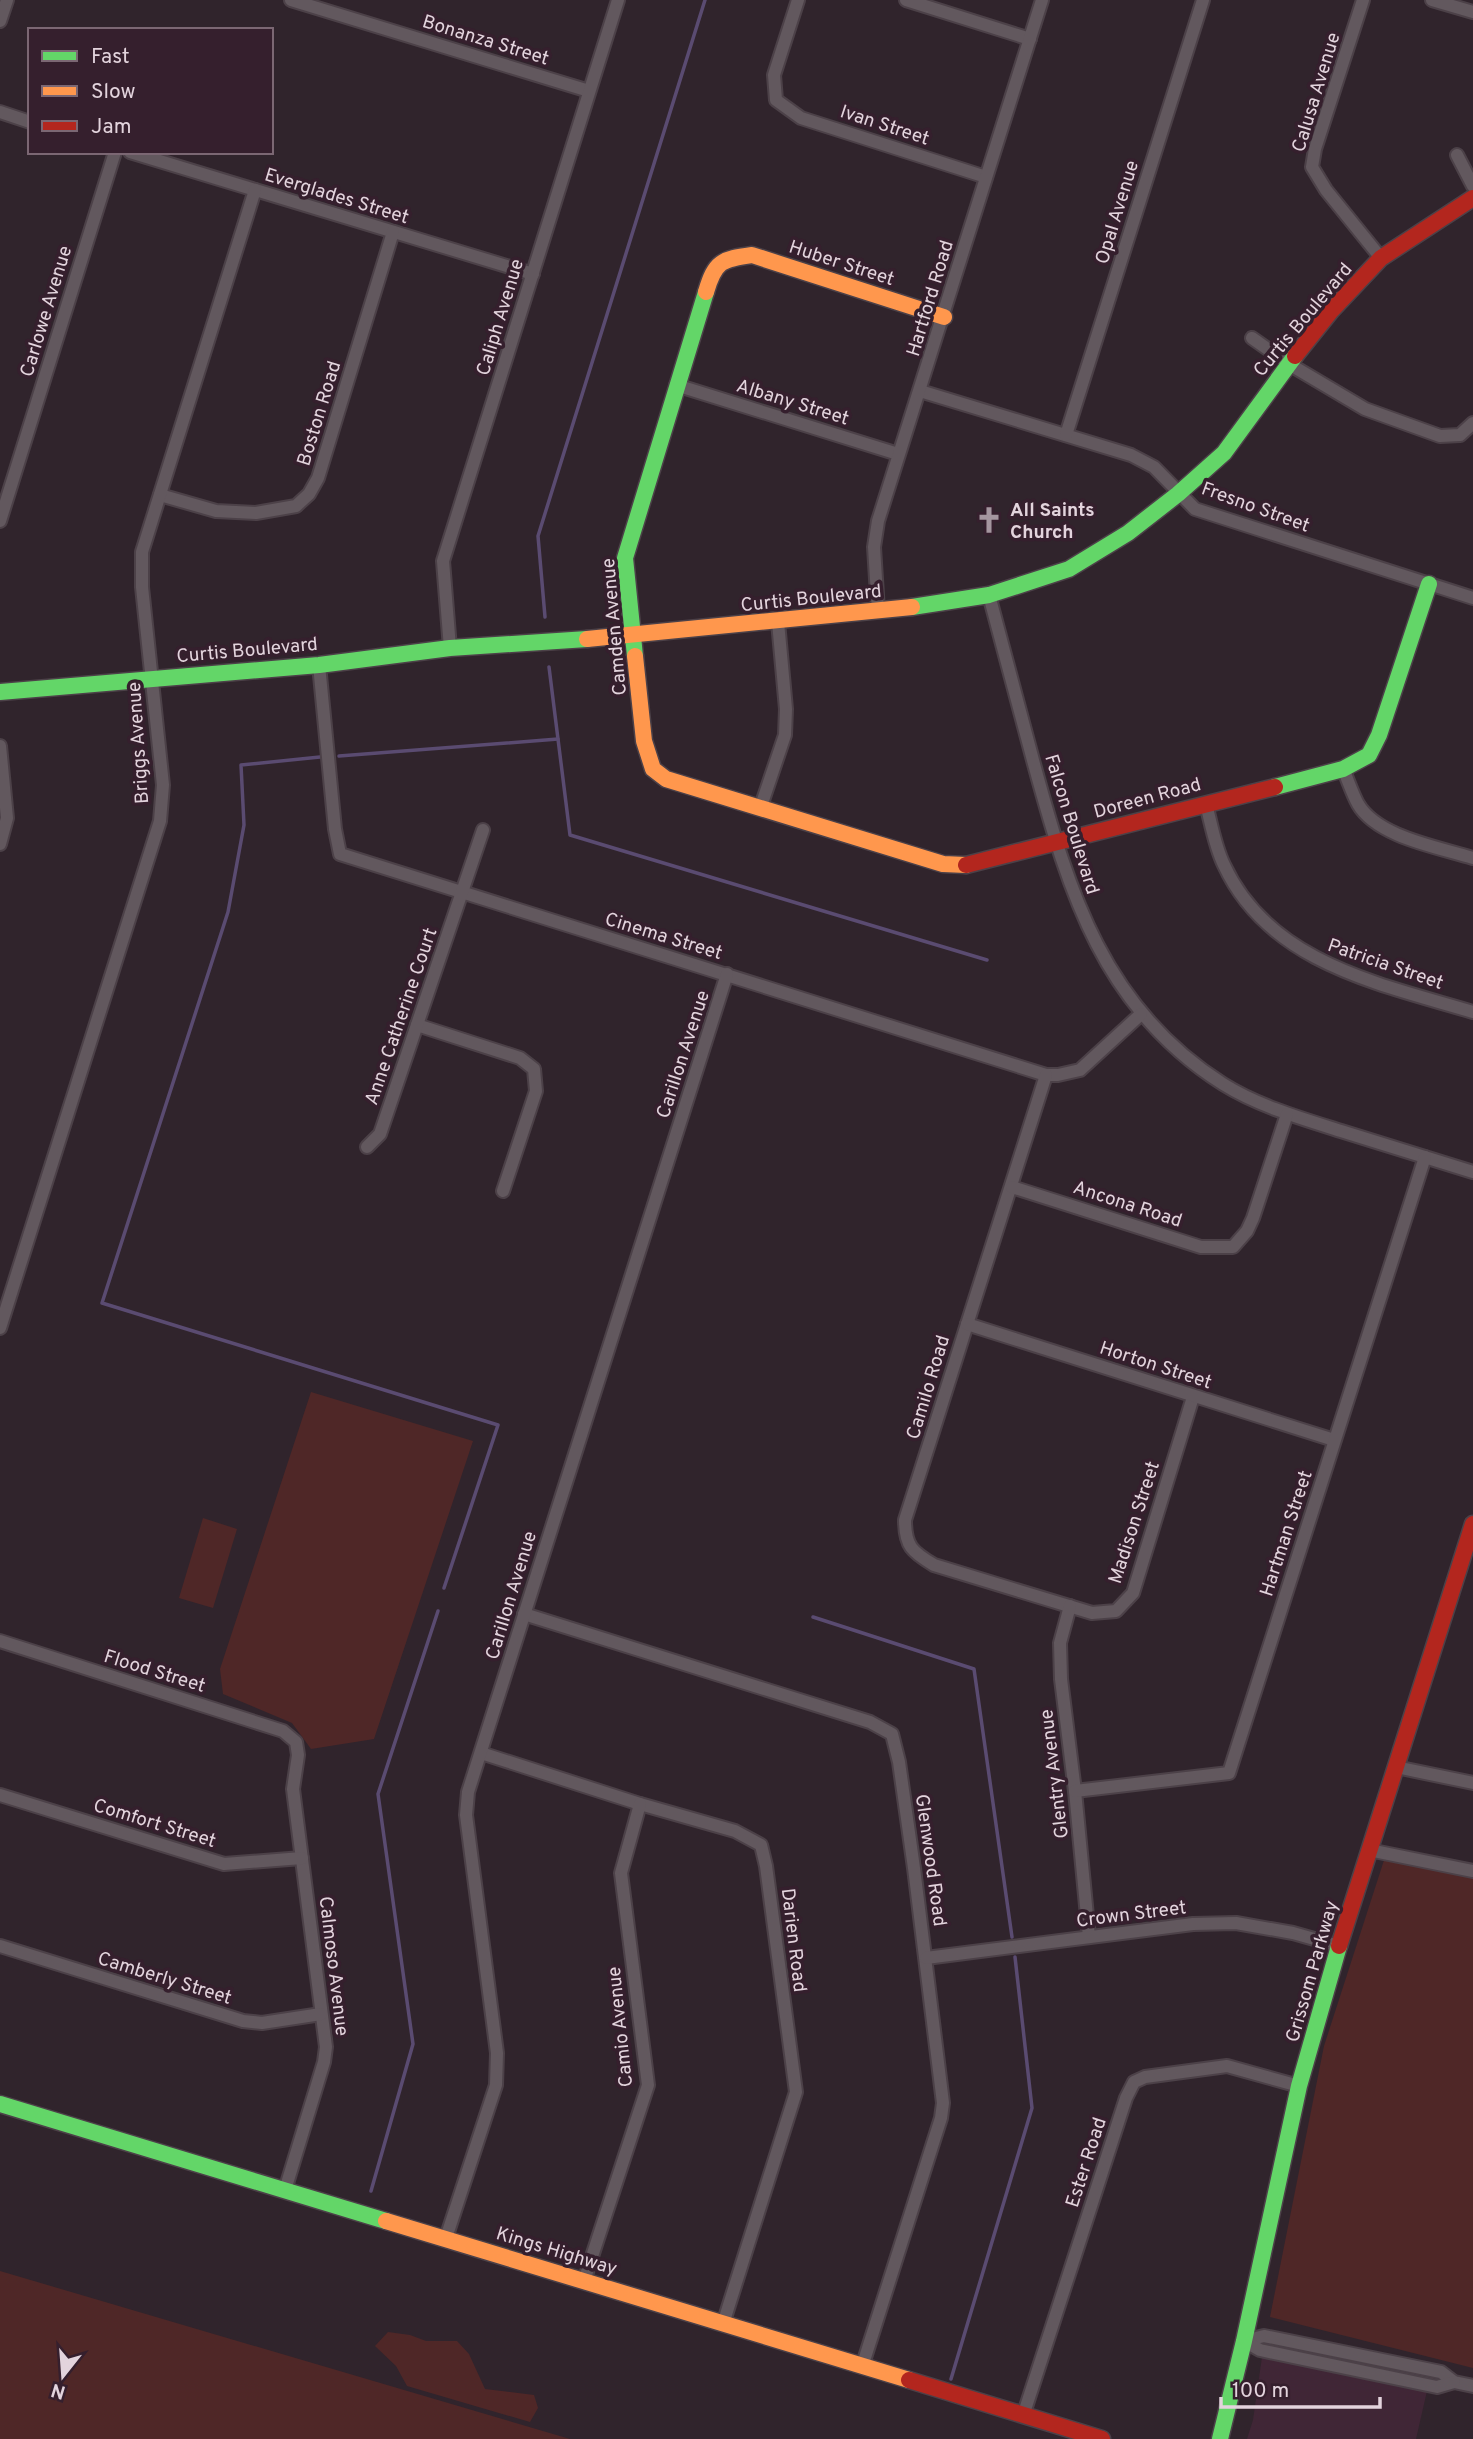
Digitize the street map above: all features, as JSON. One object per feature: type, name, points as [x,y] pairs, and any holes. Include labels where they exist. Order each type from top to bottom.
[{"type":"street","points":[[0,21],[7,0]]},
{"type":"street","name":"Bonanza Street","points":[[291,0],[589,91]]},
{"type":"street","name":"Caliph Avenue","points":[[450,648],[443,561],[618,0]]},
{"type":"street","name":"Ivan Street","points":[[798,0],[774,75],[776,100],[801,118],[986,177]]},
{"type":"street","points":[[906,0],[1030,39]]},
{"type":"street","name":"Hartford Road","points":[[878,611],[874,547],[878,521],[1042,0]]},
{"type":"street","name":"Opal Avenue","points":[[1066,435],[1203,0]]},
{"type":"street","name":"Calusa Avenue","points":[[1363,0],[1315,149],[1312,167],[1326,190],[1381,258]]},
{"type":"street","points":[[1433,0],[1473,12]]},
{"type":"street","points":[[0,112],[28,121]]},
{"type":"street","name":"Carlowe Avenue","points":[[0,521],[114,154]]},
{"type":"street","name":"Everglades Street","points":[[137,154],[533,274]]},
{"type":"street","points":[[1457,155],[1473,186]]},
{"type":"street","name":"Briggs Avenue","points":[[0,1328],[160,821],[163,785],[142,587],[142,552],[255,190]]},
{"type":"street","name":"Curtis Boulevard","points":[[0,692],[319,665],[450,648],[633,636],[935,605],[989,595],[1069,569],[1128,533],[1224,453],[1331,311],[1381,258],[1473,198]]},
{"type":"street","name":"Boston Road","points":[[160,495],[216,512],[256,513],[296,506],[309,494],[318,478],[393,232]]},
{"type":"street","name":"Huber Street","points":[[727,258],[752,255],[944,317]]},
{"type":"street","name":"Camden Avenue","points":[[727,258],[712,275],[625,558],[644,741],[653,769],[666,779],[760,809]]},
{"type":"street","points":[[1252,338],[1289,364],[1365,409],[1440,436],[1460,435],[1473,423]]},
{"type":"street","name":"Albany Street","points":[[676,385],[898,454]]},
{"type":"street","name":"Fresno Street","points":[[920,391],[1131,454],[1153,467],[1195,509],[1473,598]]},
{"type":"street","name":"Doreen Road","points":[[760,809],[943,864],[972,865],[1343,769],[1369,755],[1379,735],[1429,584]]},
{"type":"street","name":"Falcon Boulevard","points":[[989,595],[1056,844],[1076,901],[1107,967],[1141,1014],[1180,1052],[1224,1085],[1287,1114],[1473,1172]]},
{"type":"street","points":[[760,809],[785,735],[786,709],[778,622]]},
{"type":"street","name":"Cinema Street","points":[[319,665],[335,829],[340,854],[1046,1074],[1058,1075],[1080,1070],[1141,1014]]},
{"type":"street","points":[[0,746],[7,818],[0,844]]},
{"type":"street","points":[[1343,769],[1358,804],[1370,819],[1388,831],[1473,858]]},
{"type":"street","name":"Patricia Street","points":[[1206,804],[1223,864],[1247,905],[1276,933],[1310,956],[1345,973],[1473,1012]]},
{"type":"street","name":"Anne Catherine Court","points":[[367,1147],[380,1134],[483,830]]},
{"type":"street","name":"Carillon Avenue","points":[[446,2238],[496,2085],[497,2053],[466,1815],[468,1792],[727,974]]},
{"type":"street","points":[[417,1025],[520,1058],[534,1069],[536,1091],[503,1191]]},
{"type":"street","name":"Camilo Road","points":[[1046,1074],[905,1520],[905,1538],[918,1556],[934,1565],[1070,1606]]},
{"type":"street","name":"Ancona Road","points":[[1012,1187],[1201,1247],[1233,1247],[1247,1231],[1253,1218],[1287,1114]]},
{"type":"street","name":"Hartman Street","points":[[1075,1791],[1229,1773],[1425,1157]]},
{"type":"street","name":"Horton Street","points":[[967,1324],[1334,1440]]},
{"type":"street","name":"Madison Street","points":[[1070,1606],[1092,1613],[1115,1611],[1133,1593],[1193,1397]]},
{"type":"street","name":"Grissom Parkway","points":[[1220,2439],[1300,2086],[1339,1946],[1473,1524]]},
{"type":"street","name":"Glentry Avenue","points":[[1070,1606],[1060,1643],[1061,1679],[1089,1937]]},
{"type":"street","name":"Glenwood Road","points":[[524,1614],[870,1722],[892,1734],[899,1762],[943,2103],[941,2118],[862,2367]]},
{"type":"street","name":"Flood Street","points":[[0,1642],[283,1731],[296,1742]]},
{"type":"street","name":"Calmoso Avenue","points":[[285,2190],[324,2062],[326,2047],[293,1789],[298,1755],[296,1742]]},
{"type":"street","name":"Darien Road","points":[[481,1753],[735,1831],[761,1845],[796,2092],[723,2324]]},
{"type":"street","points":[[1396,1767],[1473,1783]]},
{"type":"street","name":"Comfort Street","points":[[0,1795],[224,1864],[302,1858]]},
{"type":"street","name":"Camio Avenue","points":[[584,2281],[648,2085],[621,1873],[640,1804]]},
{"type":"street","points":[[1369,1850],[1473,1871]]},
{"type":"street","name":"Crown Street","points":[[926,1958],[1193,1924],[1237,1923],[1293,1933],[1339,1946]]},
{"type":"street","name":"Camberly Street","points":[[0,1946],[243,2021],[262,2023],[321,2014]]},
{"type":"street","name":"Ester Road","points":[[1023,2416],[1126,2098],[1134,2082],[1145,2077],[1227,2066],[1300,2086]]},
{"type":"street","name":"Kings Highway","points":[[0,2104],[1102,2439]]},
{"type":"street","points":[[1244,2342],[1260,2350],[1437,2387],[1454,2382],[1473,2386]]},
{"type":"shaded area","points":[[311,1392],[473,1441],[374,1739],[311,1749],[292,1723],[223,1694],[220,1669]]},
{"type":"shaded area","points":[[203,1518],[237,1529],[213,1608],[179,1598]]},
{"type":"shaded area","points":[[1386,1854],[1473,1874],[1473,2368],[1270,2317],[1324,2046]]},
{"type":"shaded area","points":[[0,2271],[570,2439],[0,2439]]},
{"type":"shaded area","points":[[388,2332],[410,2335],[426,2341],[457,2341],[469,2354],[485,2389],[534,2395],[538,2408],[530,2422],[407,2386],[396,2366],[375,2346]]},
{"type":"shaded area","points":[[1262,2357],[1427,2391],[1416,2439],[1247,2439],[1253,2420]]},
{"type":"waterway","points":[[545,617],[538,536],[705,0]]},
{"type":"waterway","points":[[549,667],[570,835],[987,960]]},
{"type":"waterway","points":[[339,756],[558,739]]},
{"type":"waterway","points":[[320,757],[241,765],[244,825],[228,912],[102,1303],[498,1425],[444,1588]]},
{"type":"waterway","points":[[371,2191],[413,2044],[378,1794],[438,1611]]},
{"type":"waterway","points":[[813,1617],[974,1669],[1012,1937]]},
{"type":"waterway","points":[[951,2379],[1032,2108],[1015,1957]]},
{"type":"traffic: fast","points":[[635,656],[625,558],[706,292]]},
{"type":"traffic: fast","points":[[912,607],[989,595],[1069,569],[1128,533],[1224,453],[1295,356]]},
{"type":"traffic: fast","points":[[1275,787],[1343,769],[1369,755],[1379,735],[1429,584]]},
{"type":"traffic: fast","points":[[0,692],[319,665],[450,648],[587,639]]},
{"type":"traffic: fast","points":[[1220,2439],[1299,2086],[1339,1946]]},
{"type":"traffic: fast","points":[[0,2104],[386,2221]]},
{"type":"traffic: slow","points":[[706,292],[721,263],[752,255],[944,317]]},
{"type":"traffic: slow","points":[[587,639],[912,607]]},
{"type":"traffic: slow","points":[[635,656],[644,741],[653,769],[666,779],[943,864],[966,865]]},
{"type":"traffic: slow","points":[[386,2221],[909,2380]]},
{"type":"traffic: jam","points":[[1295,356],[1331,311],[1381,258],[1473,198]]},
{"type":"traffic: jam","points":[[966,865],[1275,787]]},
{"type":"traffic: jam","points":[[1339,1946],[1473,1524]]},
{"type":"traffic: jam","points":[[909,2380],[1102,2439]]},
{"type":"place","name":"All Saints Church","points":[[989,520]]}]
